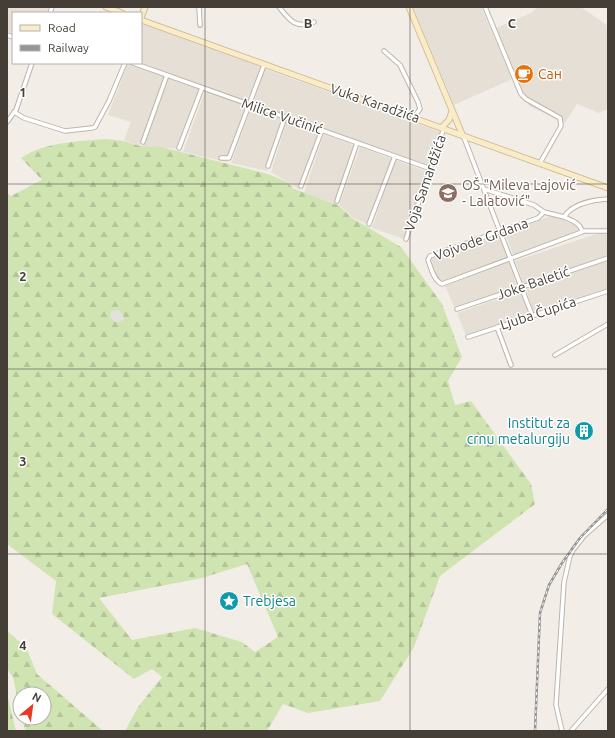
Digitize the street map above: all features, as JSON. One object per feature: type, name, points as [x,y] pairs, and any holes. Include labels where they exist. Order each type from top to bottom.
[{"type":"street","points":[[106,7],[119,12]]},
{"type":"street","points":[[200,7],[200,25]]},
{"type":"street","points":[[279,7],[288,18],[298,25],[304,26],[314,22]]},
{"type":"street","points":[[409,7],[512,258],[532,315]]},
{"type":"street","points":[[485,7],[521,94],[526,99],[560,118],[561,126],[540,163]]},
{"type":"street","name":"Vuka Karadžića","points":[[142,19],[264,66],[443,127],[608,188]]},
{"type":"street","points":[[384,51],[400,65],[418,102],[420,109],[414,117]]},
{"type":"street","points":[[7,122],[14,112],[32,64]]},
{"type":"street","points":[[14,112],[24,118],[65,131],[92,128],[95,126],[109,101],[125,64]]},
{"type":"street","name":"Milice Vučinić","points":[[136,64],[431,169]]},
{"type":"street","points":[[221,158],[229,158],[264,66]]},
{"type":"street","points":[[143,142],[167,75]]},
{"type":"street","points":[[179,148],[202,88]]},
{"type":"street","points":[[443,127],[449,120],[452,110]]},
{"type":"street","points":[[268,166],[286,117]]},
{"type":"street","name":"Voja Samardžića","points":[[406,238],[431,169],[443,127]]},
{"type":"street","points":[[301,186],[322,130]]},
{"type":"street","points":[[337,201],[357,143]]},
{"type":"street","points":[[369,224],[395,156]]},
{"type":"street","points":[[484,189],[534,205],[544,212]]},
{"type":"street","points":[[564,217],[568,210],[572,207],[594,200],[608,199]]},
{"type":"street","name":"Vojvode Grdana","points":[[512,258],[442,284],[438,282],[428,260],[430,256],[538,218],[544,212],[564,217],[577,224],[582,232]]},
{"type":"street","points":[[512,258],[582,232],[608,230]]},
{"type":"street","name":"Joke Baletić","points":[[457,309],[521,286],[608,258]]},
{"type":"street","name":"Ljuba Čupića","points":[[468,336],[608,291]]},
{"type":"street","points":[[555,355],[608,324]]},
{"type":"street","points":[[497,327],[511,365]]},
{"type":"street","points":[[562,731],[556,705],[564,582],[570,556],[573,550],[584,536],[608,515]]},
{"type":"street","points":[[604,520],[608,522]]},
{"type":"street","points":[[570,731],[608,690]]},
{"type":"shaded area","points":[[7,7],[49,7],[47,12],[12,12],[12,34],[7,32]]},
{"type":"shaded area","points":[[413,7],[481,7],[512,79],[454,105]]},
{"type":"shaded area","points":[[537,7],[581,7],[608,26],[608,109],[599,113],[577,104],[565,123],[529,106],[496,28],[531,13]]},
{"type":"shaded area","points":[[142,24],[262,67],[249,103],[142,64]]},
{"type":"shaded area","points":[[128,64],[165,76],[140,146],[124,140],[131,122],[108,115]]},
{"type":"shaded area","points":[[265,69],[440,132],[429,166],[253,104]]},
{"type":"shaded area","points":[[169,78],[201,90],[180,149],[143,146]]},
{"type":"shaded area","points":[[205,91],[247,106],[227,162],[183,152]]},
{"type":"shaded area","points":[[251,108],[284,119],[267,171],[231,163]]},
{"type":"shaded area","points":[[287,120],[320,132],[300,190],[271,172]]},
{"type":"shaded area","points":[[324,134],[356,146],[337,204],[304,193]]},
{"type":"shaded area","points":[[360,147],[392,159],[369,225],[353,218],[339,205]]},
{"type":"shaded area","points":[[395,160],[428,172],[404,239],[372,228]]},
{"type":"shaded area","points":[[551,216],[580,225],[583,234],[514,257],[505,233]]},
{"type":"shaded area","points":[[602,232],[608,234],[608,257],[524,286],[515,261]]},
{"type":"shaded area","points":[[500,235],[509,259],[440,284],[431,259]]},
{"type":"shaded area","points":[[608,260],[608,288],[534,313],[526,289]]},
{"type":"shaded area","points":[[510,262],[519,287],[456,311],[445,286]]},
{"type":"shaded area","points":[[521,291],[529,315],[467,338],[457,313]]},
{"type":"shaded area","points":[[119,310],[125,319],[117,323],[110,317],[111,311]]},
{"type":"green space","name":"Trebjesa","points":[[107,139],[124,141],[140,146],[161,147],[268,174],[287,182],[294,189],[338,205],[352,218],[401,247],[442,304],[462,357],[448,381],[455,405],[471,401],[531,484],[535,504],[440,576],[414,647],[380,701],[308,713],[283,704],[267,731],[125,731],[138,707],[162,677],[152,669],[134,679],[52,614],[56,581],[7,544],[7,193],[11,196],[42,180],[21,158],[30,153],[51,145],[62,143]],"holes":[[[247,564],[278,637],[255,652],[242,642],[195,628],[132,640],[99,598],[202,578]]]},
{"type":"green space","points":[[7,631],[26,647],[37,674],[51,686],[15,686],[13,677],[7,669]]},
{"type":"green space","points":[[52,687],[103,731],[26,731],[24,726],[52,726]]},
{"type":"green space","points":[[7,694],[12,715],[12,726],[15,726],[16,731],[7,731]]},
{"type":"railway","points":[[535,731],[540,613],[549,585],[562,563],[580,538],[608,509]]},
{"type":"place","name":"Сан","points":[[524,74]]},
{"type":"place","name":"OŠ \"Mileva Lajović - Lalatović\"","points":[[448,193]]},
{"type":"place","name":"Institut za crnu metalurgiju","points":[[584,431]]},
{"type":"place","name":"Trebjesa","points":[[229,601]]}]
